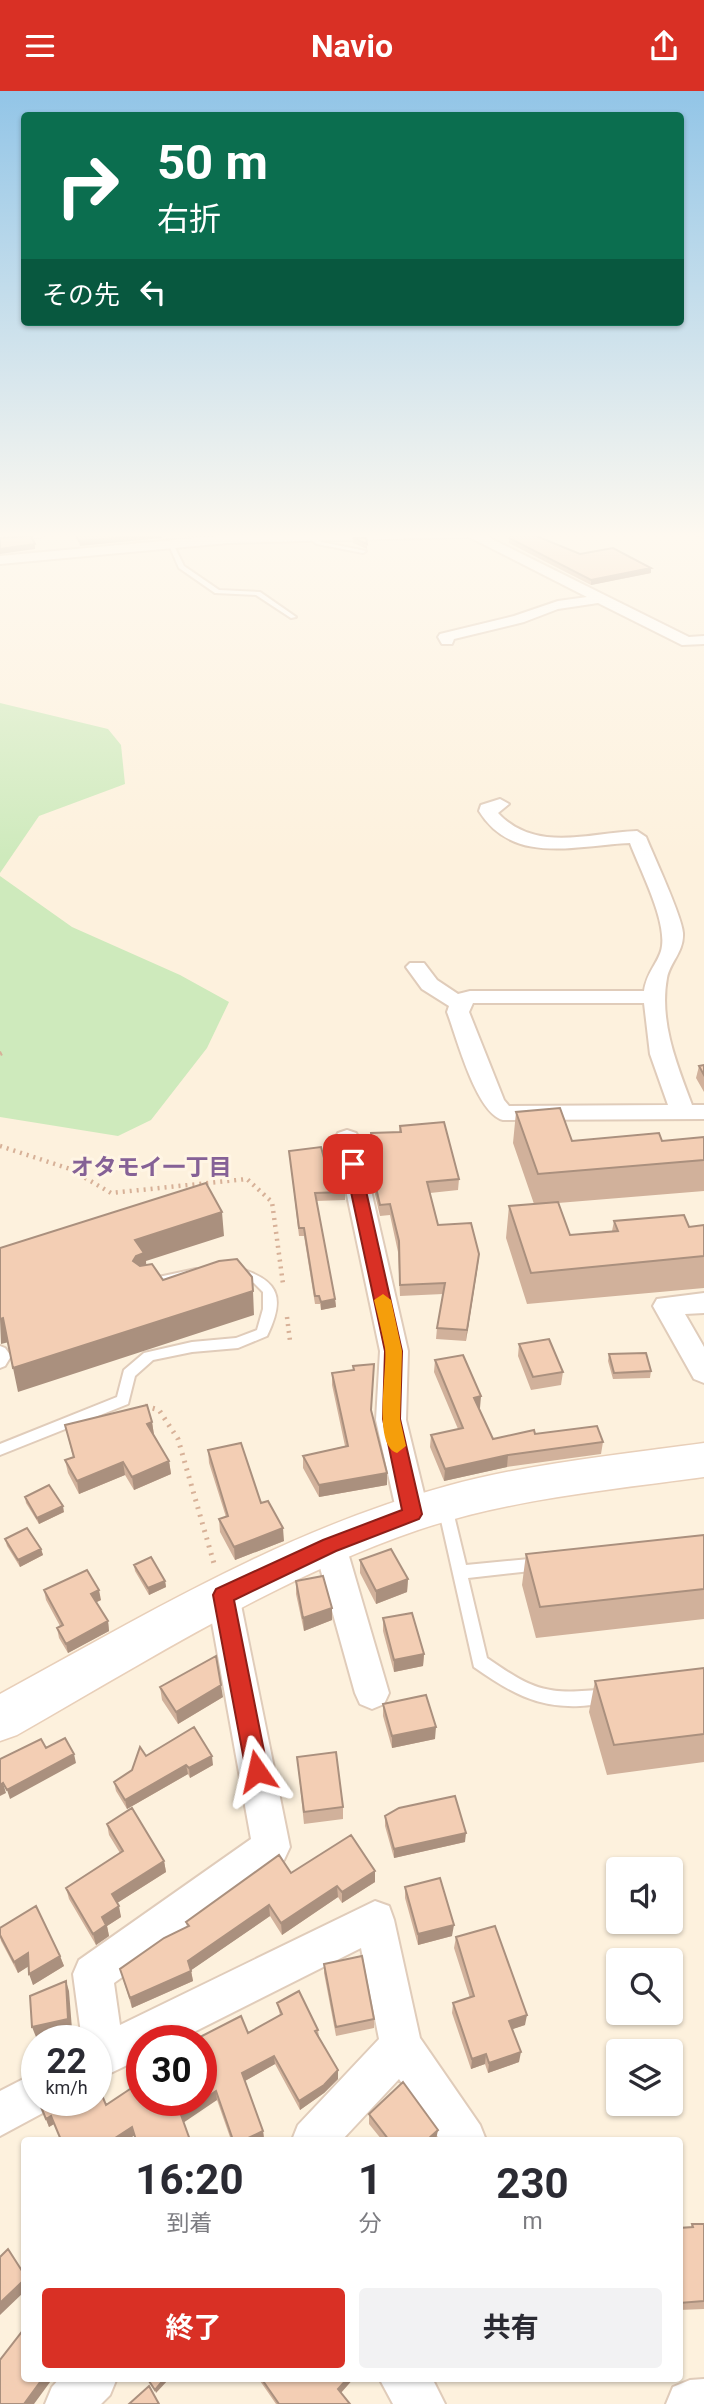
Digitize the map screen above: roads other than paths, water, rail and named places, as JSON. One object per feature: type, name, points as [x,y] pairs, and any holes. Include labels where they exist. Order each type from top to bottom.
[{"type":"street","points":[[500,804],[487,809],[489,814],[510,836],[521,842],[539,845],[636,837],[673,931],[671,953],[657,975],[654,997],[661,1054],[693,1112],[503,1113],[494,1102],[458,1011],[460,1003],[470,997],[654,997]]},
{"type":"street","points":[[416,967],[421,976],[442,996],[460,1003]]},
{"type":"street","points":[[347,1138],[394,1351],[391,1419],[429,1510]]},
{"type":"street","points":[[704,1303],[667,1307],[704,1372]]},
{"type":"street","points":[[0,1719],[223,1595],[330,1546],[429,1510],[507,1489],[704,1460]]},
{"type":"street","points":[[330,1546],[372,1693]]},
{"type":"street","points":[[97,2025],[93,1974],[271,1846],[223,1595]]},
{"type":"street","points":[[112,2051],[375,1920],[401,2046],[463,2137]]},
{"type":"street","points":[[316,2137],[401,2046]]},
{"type":"street","points":[[0,2115],[21,2103]]},
{"type":"street","points":[[69,2404],[89,2382]]},
{"type":"street","points":[[406,2382],[421,2404]]},
{"type":"street","points":[[690,2404],[704,2403]]},
{"type":"lane","points":[[0,1450],[123,1401],[129,1374],[149,1356],[192,1347],[238,1343],[262,1333],[271,1310],[267,1286],[259,1277],[220,1272],[173,1275],[145,1284]]},
{"type":"lane","points":[[0,1351],[4,1356],[0,1363]]},
{"type":"lane","points":[[429,1510],[461,1572],[480,1662],[523,1693],[565,1701],[628,1693]]},
{"type":"lane","points":[[461,1572],[556,1563]]},
{"type":"district","name":"オタモイ一丁目","points":[[151,1167]]}]
